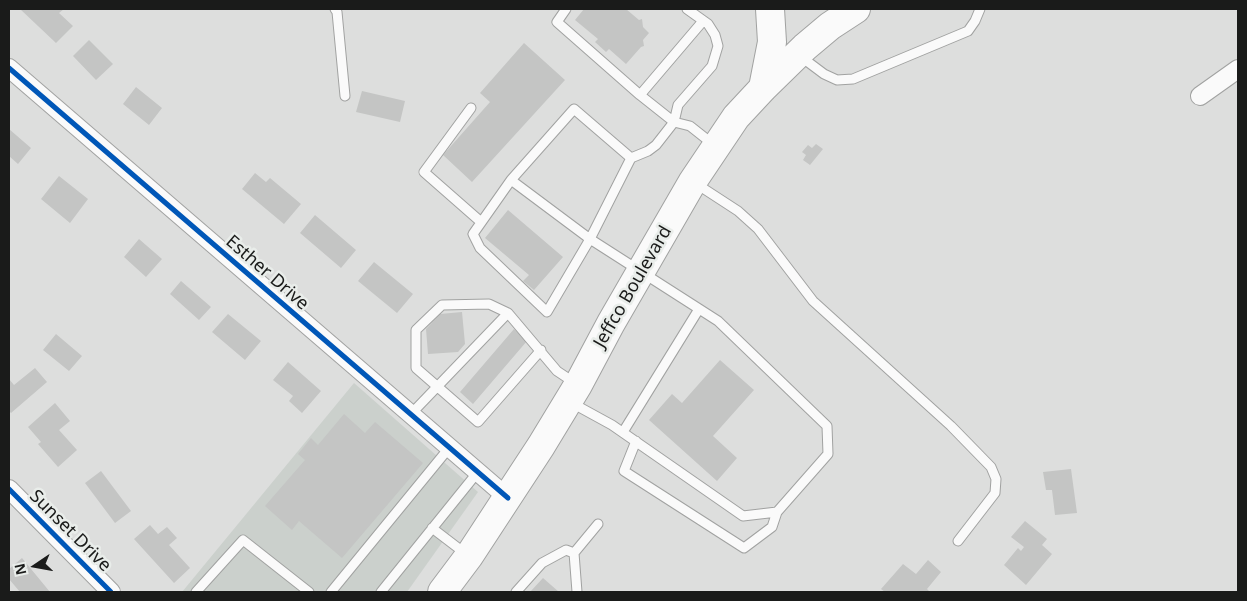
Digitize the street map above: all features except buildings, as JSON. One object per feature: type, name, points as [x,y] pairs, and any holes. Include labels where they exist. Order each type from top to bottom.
[{"type":"main road","points":[[763,88],[772,42],[770,9]]},
{"type":"main road","name":"Jeffco Boulevard","points":[[443,592],[508,498],[573,393],[641,271],[715,146],[736,117],[798,54],[823,17],[856,9]]},
{"type":"street","name":"Esther Drive","points":[[9,68],[508,498]]},
{"type":"street","points":[[1200,96],[1238,69]]},
{"type":"street","name":"Sunset Drive","points":[[9,488],[111,592]]},
{"type":"lane","points":[[335,9],[337,12],[345,96]]},
{"type":"lane","points":[[566,9],[557,22],[640,95],[674,122],[690,126],[715,146]]},
{"type":"lane","points":[[630,158],[574,109],[511,180],[473,234],[480,248],[547,312],[590,239],[630,158],[648,151],[656,145],[674,122],[678,105],[712,66],[718,46],[716,35],[708,24],[687,9]]},
{"type":"lane","points":[[798,54],[824,74],[838,80],[853,79],[968,31],[975,22],[980,9]]},
{"type":"lane","points":[[640,95],[703,21]]},
{"type":"lane","points":[[472,108],[424,172],[481,222]]},
{"type":"lane","points":[[511,180],[590,239],[718,320],[827,426],[828,454],[777,512],[772,527],[744,548],[624,471],[636,441]]},
{"type":"lane","points":[[693,181],[738,211],[758,229],[813,301],[951,426],[991,467],[996,479],[995,492],[958,541]]},
{"type":"lane","points":[[541,350],[478,422],[438,385],[416,368],[416,330],[442,305],[489,304],[508,313],[541,350],[573,393],[623,432],[743,516],[777,512]]},
{"type":"lane","points":[[623,432],[699,309]]},
{"type":"lane","points":[[410,415],[508,313]]},
{"type":"lane","points":[[330,592],[449,448]]},
{"type":"lane","points":[[381,592],[477,473]]},
{"type":"lane","points":[[577,592],[574,552],[598,524]]},
{"type":"lane","points":[[432,528],[469,556]]},
{"type":"lane","points":[[196,592],[243,540],[309,592]]},
{"type":"lane","points":[[516,592],[542,563],[566,550],[574,552]]},
{"type":"shaded area","points":[[354,383],[478,492],[407,592],[182,592]]},
{"type":"cycle path","points":[[9,68],[508,498]]},
{"type":"cycle path","points":[[9,489],[111,592]]}]
